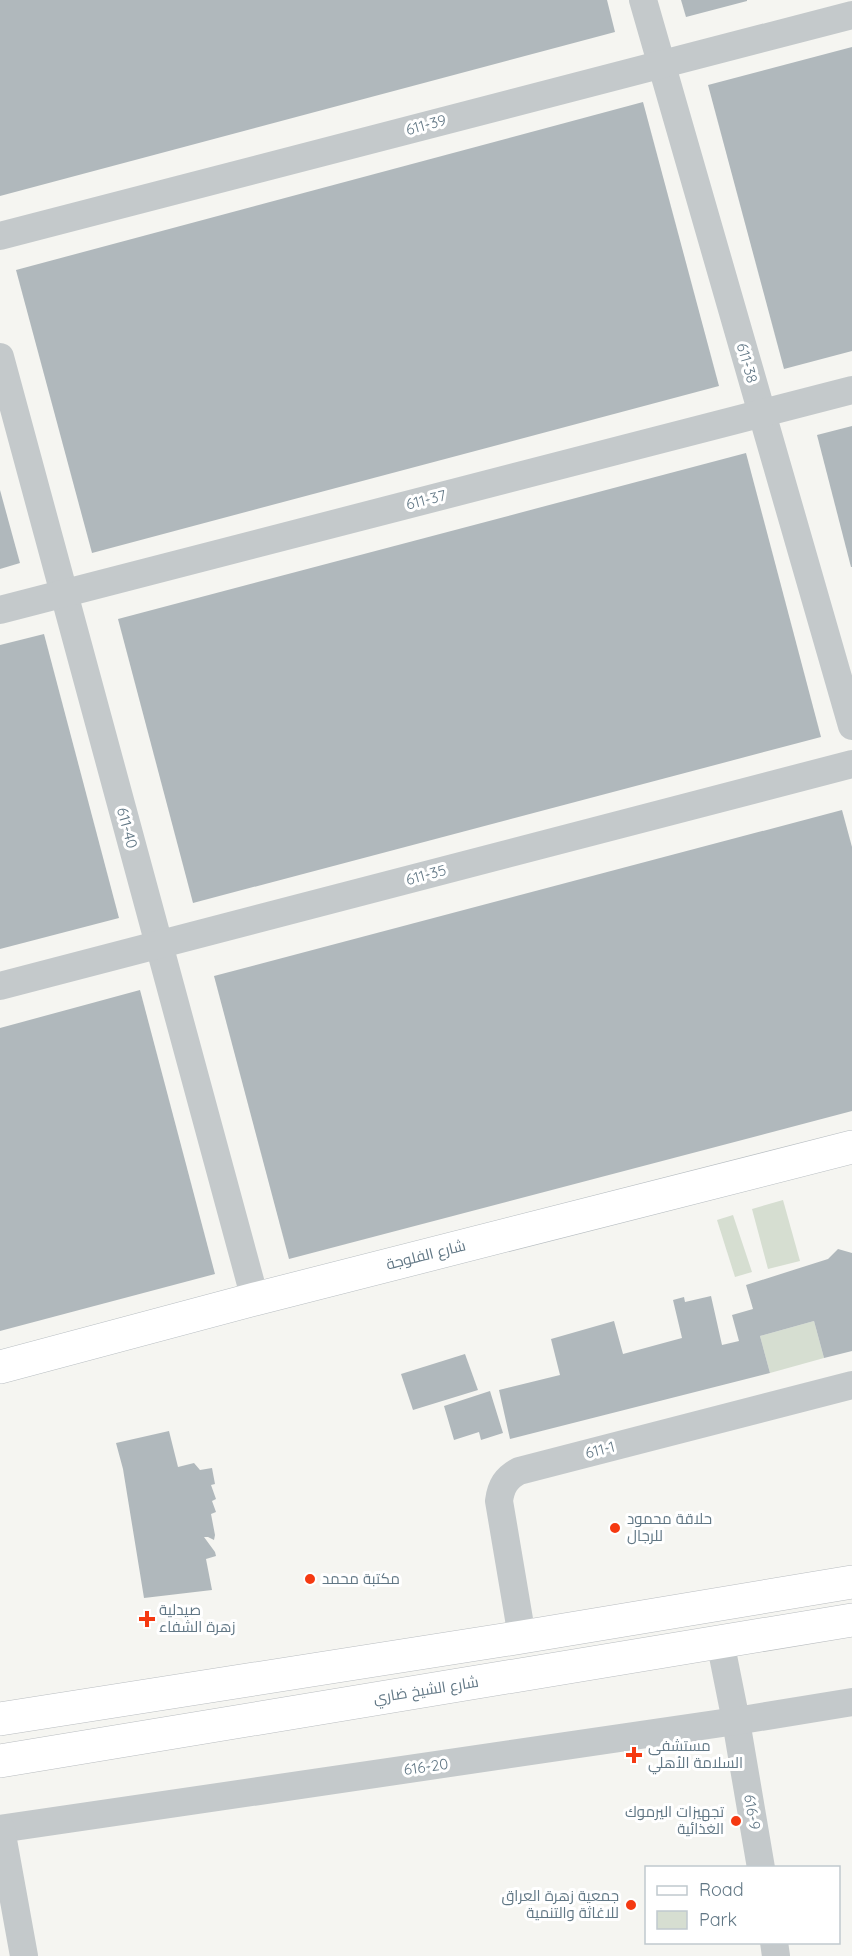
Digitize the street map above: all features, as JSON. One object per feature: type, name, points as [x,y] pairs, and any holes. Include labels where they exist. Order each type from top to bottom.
[{"type":"main road","name":"شارع الفلوجة","points":[[0,1367],[255,1299],[852,1147]]},
{"type":"main road","points":[[0,1719],[522,1637],[852,1582]]},
{"type":"main road","name":"شارع الشيخ ضاري","points":[[0,1761],[852,1620]]},
{"type":"street","name":"611-38","points":[[643,0],[852,726]]},
{"type":"street","name":"611-39","points":[[0,236],[852,15]]},
{"type":"street","name":"611-40","points":[[0,357],[255,1299]]},
{"type":"street","name":"611-37","points":[[0,610],[852,390]]},
{"type":"street","name":"611-35","points":[[0,986],[852,764]]},
{"type":"street","name":"611-1","points":[[522,1637],[499,1501],[500,1491],[510,1475],[852,1385]]},
{"type":"street","name":"616-9","points":[[720,1641],[761,1866]]},
{"type":"street","name":"616-20","points":[[1,1829],[852,1702]]},
{"type":"street","points":[[1,1829],[24,1956]]},
{"type":"green space","points":[[783,1200],[800,1261],[768,1269],[752,1209]]},
{"type":"green space","points":[[733,1215],[752,1272],[735,1277],[717,1220]]},
{"type":"green space","points":[[814,1321],[824,1358],[770,1373],[760,1336]]},
{"type":"building","points":[[0,0],[607,0],[615,32],[0,196]]},
{"type":"building","points":[[681,0],[747,0],[747,1],[686,17]]},
{"type":"building","points":[[852,47],[852,351],[784,369],[708,85]]},
{"type":"building","points":[[643,102],[719,386],[92,553],[16,270]]},
{"type":"building","points":[[852,426],[852,567],[851,567],[817,435]]},
{"type":"building","points":[[746,453],[821,737],[193,903],[118,619]]},
{"type":"building","points":[[0,490],[20,563],[0,569]]},
{"type":"building","points":[[44,634],[119,918],[0,949],[0,645]]},
{"type":"building","points":[[842,810],[852,847],[852,1111],[289,1259],[214,976]]},
{"type":"building","points":[[140,990],[215,1274],[0,1331],[0,1028]]},
{"type":"building","points":[[838,1249],[852,1253],[852,1351],[824,1358],[814,1321],[760,1336],[770,1373],[510,1439],[499,1390],[560,1375],[551,1339],[614,1321],[623,1354],[682,1338],[673,1300],[684,1297],[685,1302],[711,1296],[722,1345],[739,1341],[732,1315],[753,1309],[746,1285],[828,1259]]},
{"type":"building","points":[[465,1354],[478,1390],[413,1410],[401,1374]]},
{"type":"building","points":[[490,1391],[503,1433],[481,1440],[479,1432],[454,1440],[444,1406]]},
{"type":"building","points":[[169,1431],[178,1467],[194,1463],[200,1470],[212,1468],[215,1484],[211,1485],[216,1499],[212,1501],[216,1512],[211,1514],[215,1535],[214,1540],[204,1537],[216,1556],[206,1559],[212,1590],[144,1598],[123,1469],[116,1443]]},
{"type":"place","name":"حلاقة محمود للرجال","points":[[615,1528]]},
{"type":"place","name":"مكتبة محمد","points":[[310,1579]]},
{"type":"place","name":"صيدلية زهرة الشفاء","points":[[147,1619]]},
{"type":"place","name":"مستشفى السلامة الأهلي","points":[[634,1755]]},
{"type":"place","name":"تجهيزات اليرموك الغذائية","points":[[736,1821]]},
{"type":"place","name":"جمعية زهرة العراق للاغاثة والتنمية","points":[[631,1905]]}]
